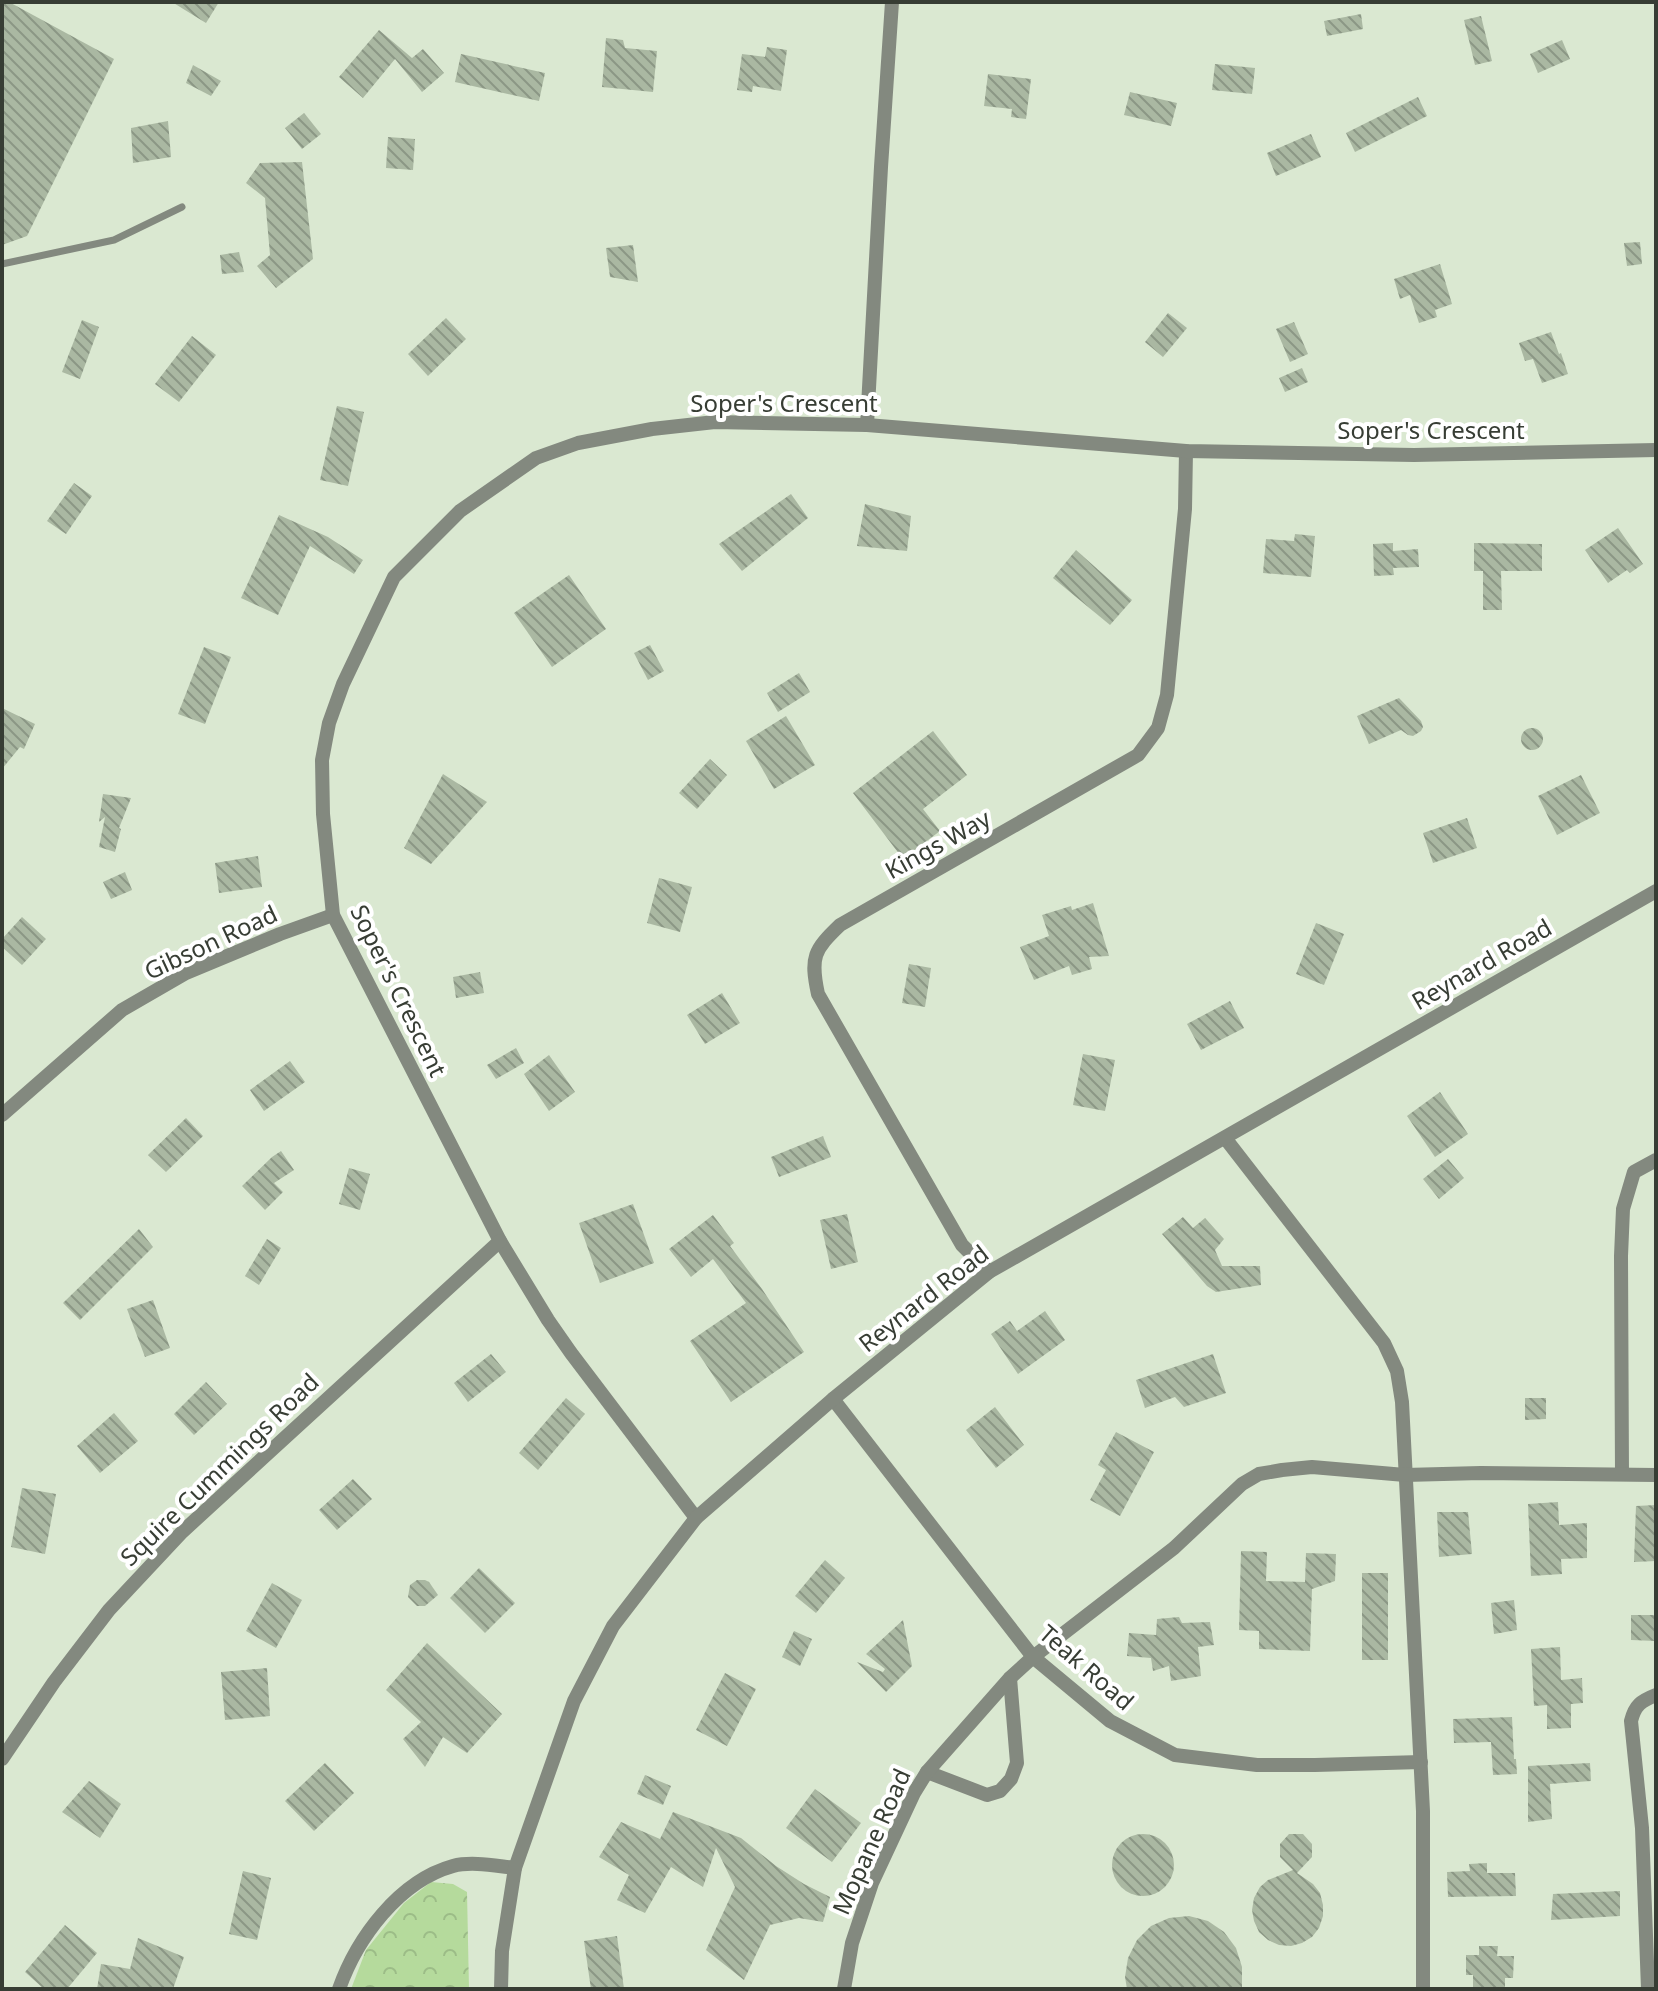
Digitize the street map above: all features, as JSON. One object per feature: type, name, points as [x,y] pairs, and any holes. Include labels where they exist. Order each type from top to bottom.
[{"type":"street","points":[[867,425],[892,2]]},
{"type":"street","name":"Soper's Crescent","points":[[696,1518],[571,1353],[500,1241],[333,915],[323,814],[322,760],[329,723],[343,684],[394,577],[460,511],[536,458],[578,443],[652,429],[715,422],[867,425],[1186,451],[1414,455],[1656,450]]},
{"type":"street","name":"Kings Way","points":[[989,1272],[962,1245],[818,994],[813,971],[819,946],[840,925],[1138,755],[1158,728],[1167,695],[1185,509],[1186,451]]},
{"type":"street","name":"Reynard Road","points":[[501,1989],[502,1951],[515,1868],[574,1701],[613,1626],[696,1518],[833,1399],[989,1272],[1656,891]]},
{"type":"street","name":"Gibson Road","points":[[2,1115],[122,1010],[186,973],[333,915]]},
{"type":"street","points":[[1225,1138],[1384,1343],[1397,1371],[1402,1402],[1421,1762],[1423,1989]]},
{"type":"street","points":[[1622,1474],[1623,1209],[1634,1172],[1656,1160]]},
{"type":"street","name":"Squire Cummings Road","points":[[2,1759],[54,1682],[109,1610],[182,1532],[500,1241]]},
{"type":"street","name":"Teak Road","points":[[833,1399],[1033,1657],[1110,1721],[1175,1755],[1257,1765],[1421,1762]]},
{"type":"street","name":"Mopane Road","points":[[844,1989],[852,1943],[872,1883],[927,1772],[1010,1678],[1174,1548],[1242,1484],[1259,1474],[1312,1467],[1405,1475],[1656,1475]]},
{"type":"street","points":[[927,1772],[987,1795],[1000,1791],[1011,1779],[1017,1763],[1010,1678]]},
{"type":"street","points":[[1648,1989],[1642,1828],[1631,1721],[1635,1708],[1656,1695]]},
{"type":"street","points":[[339,1989],[362,1941],[403,1895],[420,1882],[455,1866],[515,1868]]},
{"type":"lane","points":[[2,264],[114,240],[182,207]]},
{"type":"green space","points":[[431,1882],[453,1884],[467,1892],[469,1989],[351,1989],[366,1950],[404,1903]]},
{"type":"building","points":[[2,2],[9,2],[114,59],[27,236],[2,245]]},
{"type":"building","points":[[172,2],[219,2],[206,23]]},
{"type":"building","points":[[1361,14],[1363,29],[1327,36],[1324,21]]},
{"type":"building","points":[[1481,16],[1492,61],[1475,65],[1464,20]]},
{"type":"building","points":[[379,30],[412,58],[423,49],[444,73],[422,92],[395,59],[363,98],[339,77]]},
{"type":"building","points":[[606,38],[623,40],[625,48],[657,51],[653,92],[602,87]]},
{"type":"building","points":[[1562,40],[1570,59],[1538,73],[1530,54]]},
{"type":"building","points":[[767,47],[787,50],[781,91],[753,86],[752,92],[737,90],[742,54],[765,57]]},
{"type":"building","points":[[461,54],[545,73],[539,101],[455,82]]},
{"type":"building","points":[[1215,64],[1255,68],[1252,94],[1212,90]]},
{"type":"building","points":[[193,65],[221,81],[211,96],[186,83]]},
{"type":"building","points":[[988,74],[1031,79],[1026,119],[1011,117],[1012,109],[984,106]]},
{"type":"building","points":[[1130,92],[1177,103],[1171,126],[1124,115]]},
{"type":"building","points":[[1418,97],[1427,116],[1355,152],[1346,133]]},
{"type":"building","points":[[304,113],[321,134],[302,149],[285,128]]},
{"type":"building","points":[[168,121],[171,157],[133,163],[131,128]]},
{"type":"building","points":[[1311,134],[1321,157],[1276,176],[1267,153]]},
{"type":"building","points":[[388,137],[415,139],[413,170],[386,168]]},
{"type":"building","points":[[302,162],[313,259],[276,288],[257,266],[270,255],[265,198],[246,183],[260,163]]},
{"type":"building","points":[[1640,242],[1642,264],[1627,266],[1624,243]]},
{"type":"building","points":[[633,245],[638,282],[610,277],[606,248]]},
{"type":"building","points":[[239,252],[244,272],[222,274],[220,255]]},
{"type":"building","points":[[1440,264],[1452,304],[1435,310],[1437,317],[1419,323],[1410,295],[1400,299],[1394,279]]},
{"type":"building","points":[[1168,313],[1187,328],[1163,357],[1145,342]]},
{"type":"building","points":[[446,318],[466,339],[428,376],[408,354]]},
{"type":"building","points":[[82,320],[99,327],[80,379],[62,372]]},
{"type":"building","points":[[1294,322],[1308,354],[1290,362],[1276,329]]},
{"type":"building","points":[[1551,332],[1568,374],[1542,383],[1533,359],[1525,361],[1519,343]]},
{"type":"building","points":[[192,336],[216,355],[179,402],[155,384]]},
{"type":"building","points":[[1302,368],[1308,382],[1285,392],[1279,378]]},
{"type":"building","points":[[337,406],[364,412],[348,486],[320,480]]},
{"type":"building","points":[[74,483],[92,496],[66,534],[47,521]]},
{"type":"building","points":[[791,494],[808,518],[742,571],[719,544]]},
{"type":"building","points":[[865,504],[911,516],[907,551],[857,546]]},
{"type":"building","points":[[279,515],[328,537],[363,560],[354,574],[310,546],[278,615],[241,598]]},
{"type":"building","points":[[1618,528],[1643,564],[1608,583],[1585,550]]},
{"type":"building","points":[[1295,534],[1315,536],[1311,577],[1263,573],[1266,539],[1294,541]]},
{"type":"building","points":[[1393,543],[1393,551],[1418,549],[1419,567],[1393,568],[1394,575],[1374,576],[1373,544]]},
{"type":"building","points":[[1474,543],[1542,544],[1542,571],[1501,571],[1502,610],[1483,610],[1483,571],[1474,571]]},
{"type":"building","points":[[1076,550],[1132,600],[1110,625],[1053,578]]},
{"type":"building","points":[[569,575],[606,629],[552,667],[514,613]]},
{"type":"building","points":[[650,645],[664,671],[648,680],[634,653]]},
{"type":"building","points":[[204,647],[231,657],[205,724],[178,714]]},
{"type":"building","points":[[799,673],[810,692],[778,712],[767,693]]},
{"type":"building","points":[[1399,698],[1421,721],[1421,731],[1413,736],[1401,730],[1369,744],[1357,716]]},
{"type":"building","points":[[2,708],[35,724],[24,749],[20,747],[2,769]]},
{"type":"building","points":[[786,716],[815,765],[774,789],[746,741]]},
{"type":"building","points":[[1532,728],[1540,731],[1543,739],[1540,747],[1532,750],[1524,747],[1521,739],[1524,731]]},
{"type":"building","points":[[933,731],[967,775],[923,809],[940,831],[903,859],[853,793]]},
{"type":"building","points":[[710,759],[727,775],[697,809],[679,793]]},
{"type":"building","points":[[443,774],[487,802],[431,864],[404,848]]},
{"type":"building","points":[[1581,775],[1600,813],[1557,835],[1538,796]]},
{"type":"building","points":[[103,794],[131,798],[119,828],[115,852],[99,847],[105,817],[99,822]]},
{"type":"building","points":[[1467,818],[1477,848],[1433,863],[1423,833]]},
{"type":"building","points":[[258,856],[262,887],[219,893],[215,863]]},
{"type":"building","points":[[125,872],[132,890],[111,899],[103,882]]},
{"type":"building","points":[[659,878],[692,887],[680,932],[647,923]]},
{"type":"building","points":[[1093,903],[1109,956],[1089,957],[1092,969],[1072,975],[1069,966],[1034,980],[1020,947],[1049,936],[1042,915]]},
{"type":"building","points":[[22,917],[46,939],[22,965],[2,947],[2,939]]},
{"type":"building","points":[[1316,923],[1344,934],[1324,985],[1296,974]]},
{"type":"building","points":[[909,964],[931,968],[925,1007],[902,1003]]},
{"type":"building","points":[[480,972],[484,993],[456,998],[453,977]]},
{"type":"building","points":[[722,993],[740,1023],[705,1044],[687,1015]]},
{"type":"building","points":[[1230,1001],[1244,1028],[1201,1050],[1187,1024]]},
{"type":"building","points":[[516,1048],[524,1063],[496,1079],[487,1065]]},
{"type":"building","points":[[1083,1054],[1115,1060],[1105,1111],[1073,1105]]},
{"type":"building","points":[[549,1055],[575,1092],[549,1111],[524,1074]]},
{"type":"building","points":[[290,1061],[305,1082],[264,1111],[250,1090]]},
{"type":"building","points":[[1440,1092],[1468,1134],[1435,1157],[1407,1116]]},
{"type":"building","points":[[186,1118],[203,1136],[166,1172],[148,1155]]},
{"type":"building","points":[[823,1136],[831,1157],[779,1177],[771,1157]]},
{"type":"building","points":[[281,1151],[294,1170],[274,1183],[283,1192],[265,1210],[242,1186]]},
{"type":"building","points":[[1448,1159],[1464,1178],[1439,1199],[1423,1179]]},
{"type":"building","points":[[349,1168],[370,1174],[360,1210],[339,1204]]},
{"type":"building","points":[[633,1204],[654,1263],[600,1283],[579,1223]]},
{"type":"building","points":[[847,1214],[858,1262],[831,1269],[820,1220]]},
{"type":"building","points":[[713,1215],[734,1243],[730,1246],[804,1352],[731,1402],[690,1341],[746,1303],[713,1259],[691,1277],[669,1249]]},
{"type":"building","points":[[1183,1217],[1193,1228],[1205,1218],[1224,1239],[1215,1250],[1222,1266],[1260,1266],[1261,1285],[1216,1292],[1207,1286],[1162,1234]]},
{"type":"building","points":[[139,1229],[153,1247],[80,1320],[63,1303]]},
{"type":"building","points":[[267,1239],[281,1248],[259,1285],[245,1276]]},
{"type":"building","points":[[153,1300],[170,1348],[145,1357],[127,1309]]},
{"type":"building","points":[[1045,1311],[1065,1340],[1018,1374],[991,1334],[1010,1321],[1017,1331]]},
{"type":"building","points":[[491,1354],[506,1372],[468,1402],[454,1383]]},
{"type":"building","points":[[1213,1354],[1226,1393],[1184,1407],[1175,1397],[1145,1408],[1136,1380]]},
{"type":"building","points":[[206,1382],[227,1404],[194,1435],[174,1414]]},
{"type":"building","points":[[566,1398],[585,1414],[538,1470],[519,1453]]},
{"type":"building","points":[[1525,1398],[1546,1398],[1546,1419],[1525,1420]]},
{"type":"building","points":[[995,1407],[1024,1445],[996,1468],[966,1430]]},
{"type":"building","points":[[114,1413],[138,1441],[100,1473],[77,1446]]},
{"type":"building","points":[[1116,1432],[1154,1452],[1120,1516],[1090,1500],[1106,1470],[1098,1465]]},
{"type":"building","points":[[353,1479],[372,1499],[337,1530],[319,1510]]},
{"type":"building","points":[[22,1488],[56,1494],[45,1554],[11,1547]]},
{"type":"building","points":[[1558,1502],[1559,1525],[1587,1523],[1587,1558],[1561,1559],[1562,1574],[1531,1576],[1528,1504]]},
{"type":"building","points":[[1656,1505],[1656,1561],[1634,1562],[1636,1506]]},
{"type":"building","points":[[1437,1512],[1468,1512],[1472,1554],[1439,1557]]},
{"type":"building","points":[[1241,1551],[1267,1552],[1266,1581],[1305,1582],[1306,1553],[1336,1554],[1335,1581],[1312,1589],[1310,1651],[1259,1649],[1259,1631],[1239,1630]]},
{"type":"building","points":[[825,1560],[845,1578],[816,1613],[795,1596]]},
{"type":"building","points":[[479,1568],[515,1603],[485,1633],[450,1598]]},
{"type":"building","points":[[1362,1573],[1388,1573],[1388,1660],[1362,1660]]},
{"type":"building","points":[[417,1580],[429,1582],[438,1595],[425,1606],[417,1606],[408,1597],[410,1585]]},
{"type":"building","points":[[272,1583],[302,1600],[276,1648],[246,1631]]},
{"type":"building","points":[[1514,1600],[1517,1630],[1494,1634],[1491,1603]]},
{"type":"building","points":[[1631,1615],[1656,1615],[1656,1641],[1631,1640]]},
{"type":"building","points":[[1179,1617],[1182,1623],[1210,1622],[1214,1645],[1198,1647],[1201,1676],[1171,1681],[1169,1666],[1153,1671],[1151,1658],[1127,1656],[1129,1633],[1156,1635],[1157,1619]]},
{"type":"building","points":[[903,1620],[912,1666],[886,1692],[857,1662],[883,1672],[885,1669],[866,1654]]},
{"type":"building","points":[[794,1631],[812,1639],[800,1666],[782,1657]]},
{"type":"building","points":[[427,1643],[502,1714],[467,1753],[443,1737],[425,1767],[403,1739],[421,1722],[386,1690]]},
{"type":"building","points":[[1560,1647],[1561,1680],[1582,1678],[1583,1703],[1571,1704],[1571,1728],[1547,1729],[1547,1705],[1534,1706],[1531,1649]]},
{"type":"building","points":[[267,1668],[270,1716],[225,1720],[221,1672]]},
{"type":"building","points":[[725,1673],[756,1689],[727,1746],[696,1730]]},
{"type":"building","points":[[1512,1717],[1517,1774],[1493,1775],[1491,1742],[1454,1743],[1453,1719]]},
{"type":"building","points":[[325,1763],[354,1793],[314,1831],[285,1801]]},
{"type":"building","points":[[1590,1763],[1591,1781],[1550,1784],[1552,1819],[1528,1822],[1528,1766]]},
{"type":"building","points":[[645,1775],[671,1786],[663,1805],[637,1794]]},
{"type":"building","points":[[89,1781],[121,1804],[100,1838],[62,1812]]},
{"type":"building","points":[[815,1789],[861,1823],[832,1862],[786,1828]]},
{"type":"building","points":[[673,1812],[741,1838],[776,1866],[830,1897],[823,1922],[799,1918],[770,1925],[744,1980],[706,1950],[735,1887],[716,1848],[703,1887],[671,1867],[645,1913],[617,1900],[629,1875],[599,1857],[621,1822],[660,1839]]},
{"type":"building","points":[[1143,1834],[1155,1836],[1165,1843],[1172,1853],[1172,1877],[1165,1887],[1155,1894],[1143,1896],[1131,1894],[1121,1887],[1114,1877],[1112,1865],[1114,1853],[1121,1843],[1131,1836]]},
{"type":"building","points":[[1289,1834],[1303,1834],[1312,1844],[1312,1857],[1297,1873],[1313,1884],[1320,1893],[1323,1905],[1319,1928],[1312,1937],[1291,1946],[1279,1945],[1259,1932],[1252,1910],[1260,1887],[1268,1880],[1293,1870],[1280,1857],[1280,1844]]},
{"type":"building","points":[[1487,1863],[1487,1873],[1515,1873],[1516,1896],[1448,1897],[1447,1872],[1470,1871],[1469,1864]]},
{"type":"building","points":[[243,1871],[271,1878],[257,1940],[229,1934]]},
{"type":"building","points":[[1620,1891],[1620,1916],[1551,1920],[1553,1894]]},
{"type":"building","points":[[1189,1916],[1208,1921],[1224,1932],[1236,1948],[1242,1967],[1242,1989],[1127,1989],[1128,1958],[1137,1940],[1151,1926],[1169,1918]]},
{"type":"building","points":[[65,1925],[97,1953],[67,1989],[44,1989],[25,1972]]},
{"type":"building","points":[[617,1936],[624,1989],[591,1989],[584,1941]]},
{"type":"building","points":[[138,1938],[184,1957],[173,1989],[97,1989],[101,1964],[130,1969]]},
{"type":"building","points":[[1479,1946],[1498,1946],[1497,1956],[1514,1956],[1513,1978],[1505,1978],[1505,1989],[1473,1989],[1473,1975],[1466,1975],[1466,1955],[1479,1955]]}]
